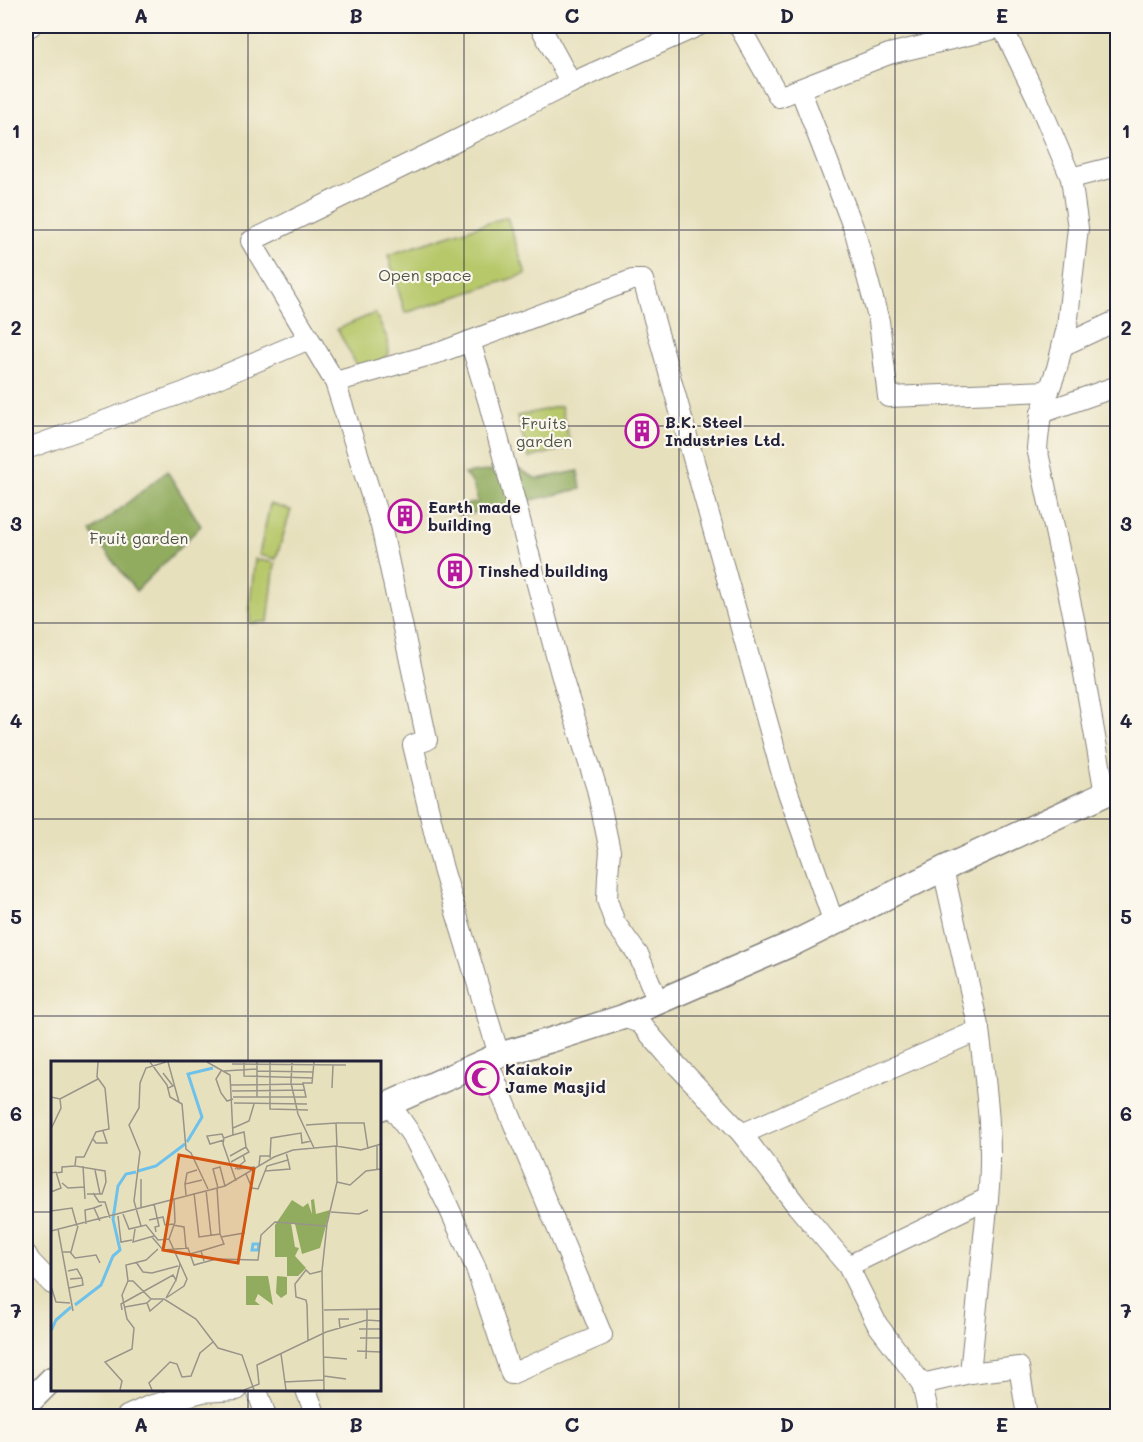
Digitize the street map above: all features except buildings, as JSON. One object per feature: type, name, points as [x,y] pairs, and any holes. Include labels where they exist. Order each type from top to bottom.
[{"type":"street","points":[[26,28],[31,26]]},
{"type":"street","points":[[540,26],[571,83]]},
{"type":"street","points":[[698,26],[571,83],[251,241],[335,382],[381,526],[428,740],[413,745],[493,1058],[602,1335],[511,1374],[476,1268],[448,1206],[415,1140],[384,1105],[493,1058],[623,1017],[658,1002],[794,943],[943,868],[1111,791],[1037,448],[1041,413],[1057,368],[1066,327],[1078,228],[1071,178],[1003,26],[889,54],[779,97],[739,26]]},
{"type":"street","points":[[800,89],[855,232],[879,321],[888,397],[1049,391]]},
{"type":"street","points":[[1071,178],[1118,166]]},
{"type":"street","points":[[335,382],[441,352],[632,280],[643,280],[784,781],[834,923]]},
{"type":"street","points":[[1062,346],[1118,320]]},
{"type":"street","points":[[26,449],[185,392],[309,339]]},
{"type":"street","points":[[470,341],[488,400],[561,674],[597,789],[610,851],[607,900],[615,923],[639,956],[658,1002]]},
{"type":"street","points":[[1041,413],[1118,386]]},
{"type":"street","points":[[943,868],[979,1030],[988,1107],[991,1173],[970,1374]]},
{"type":"street","points":[[623,1017],[640,1023],[742,1134],[797,1206],[848,1266],[877,1324],[922,1384],[929,1416]]},
{"type":"street","points":[[742,1134],[979,1030]]},
{"type":"street","points":[[848,1266],[988,1198]]},
{"type":"street","points":[[26,1254],[51,1283]]},
{"type":"street","points":[[922,1384],[1019,1367],[1027,1416]]},
{"type":"street","points":[[26,1405],[51,1380]]},
{"type":"street","points":[[127,1416],[153,1404],[214,1391]]},
{"type":"street","points":[[258,1391],[266,1416]]},
{"type":"street","points":[[307,1391],[316,1416]]},
{"type":"green space","name":"Open space","points":[[507,217],[526,274],[405,313],[388,255]]},
{"type":"green space","name":"Open space","points":[[375,313],[388,340],[389,354],[361,373],[337,329]]},
{"type":"green space","name":"Fruits garden","points":[[561,406],[571,447],[529,458],[517,416]]},
{"type":"green space","points":[[515,467],[537,479],[578,471],[581,489],[461,516],[456,514],[457,507],[478,502],[473,484],[464,474]]},
{"type":"green space","name":"Fruit garden","points":[[167,471],[201,526],[136,591],[91,532]]},
{"type":"green space","points":[[270,504],[291,510],[276,559],[259,555]]},
{"type":"green space","points":[[255,559],[275,563],[268,622],[250,623]]},
{"type":"place","name":"B.K. Steel Industries Ltd.","points":[[642,431]]},
{"type":"place","name":"Earth made building","points":[[405,516]]},
{"type":"place","name":"Tinshed building","points":[[455,571]]},
{"type":"place","name":"Kaiakoir Jame Masjid","points":[[482,1078]]}]
